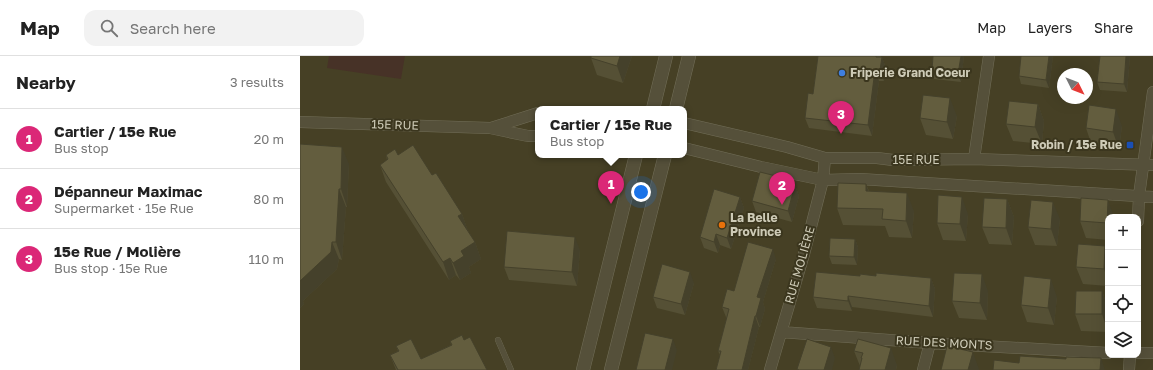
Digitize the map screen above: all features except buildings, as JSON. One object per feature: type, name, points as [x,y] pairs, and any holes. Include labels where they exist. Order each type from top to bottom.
[{"type":"street","points":[[654,106],[666,56]]},
{"type":"street","points":[[677,106],[689,56]]},
{"type":"street","points":[[974,159],[989,56]]},
{"type":"street","points":[[1139,214],[1140,196],[1148,165],[1153,92]]},
{"type":"street","name":"15E RUE","points":[[490,128],[535,113]]},
{"type":"street","name":"15E RUE","points":[[300,122],[490,128],[528,136],[535,136]]},
{"type":"street","name":"15E RUE","points":[[687,124],[824,158],[877,158],[893,160],[974,159],[1148,165]]},
{"type":"street","name":"15E RUE","points":[[687,149],[761,167],[823,180],[868,180],[1153,197]]},
{"type":"street","points":[[583,370],[635,158]]},
{"type":"street","points":[[611,370],[664,158]]},
{"type":"street","name":"RUE MOLIÈRE","points":[[770,370],[804,254],[823,180],[824,158]]},
{"type":"street","name":"RUE DES MONTS","points":[[781,332],[930,343],[1105,353]]},
{"type":"street","points":[[924,370],[930,343]]},
{"type":"street","points":[[1141,353],[1153,353]]},
{"type":"street","points":[[1129,370],[1130,358]]},
{"type":"lane","points":[[498,340],[511,370]]},
{"type":"shaded area","points":[[329,56],[405,56],[401,79],[327,68]]},
{"type":"place","name":"Friperie Grand Coeur","points":[[842,73]]},
{"type":"place","name":"15e Rue / Molière","points":[[841,134]]},
{"type":"place","name":"Robin / 15e Rue","points":[[1130,145]]},
{"type":"place","name":"Cartier / 15e Rue","points":[[611,204]]},
{"type":"place","name":"Dépanneur Maximac","points":[[782,205]]},
{"type":"place","name":"La Belle Province","points":[[722,225]]}]
